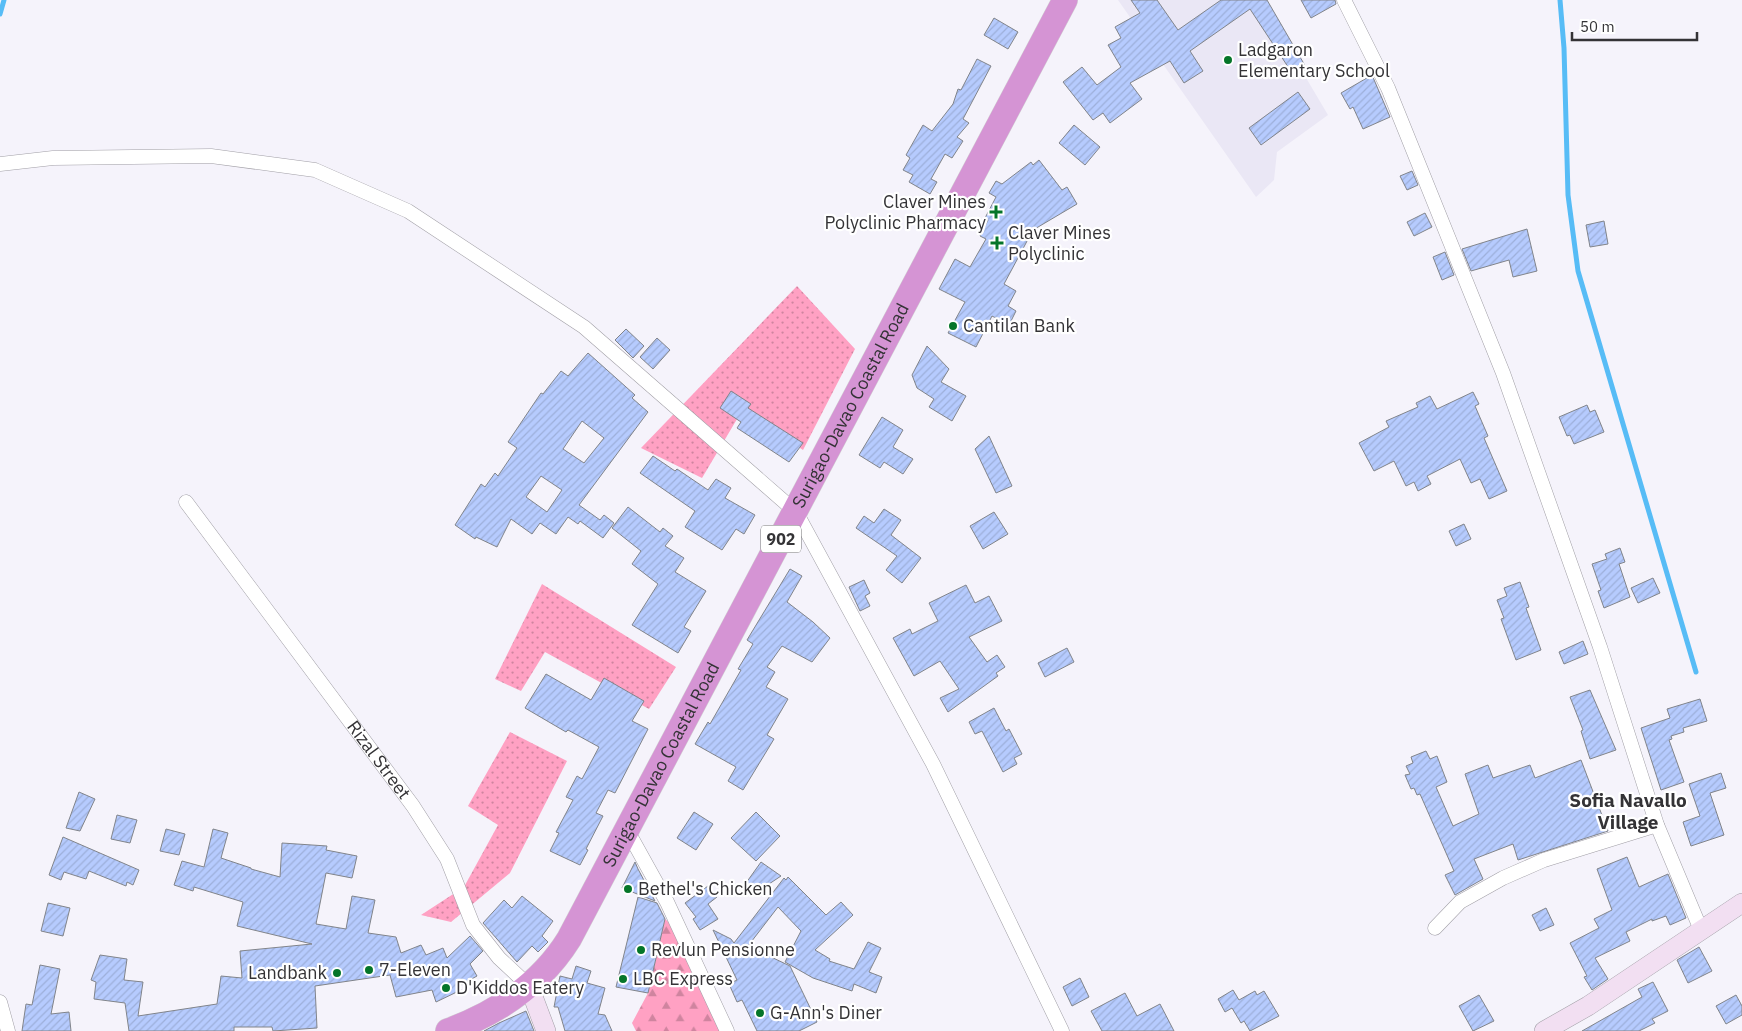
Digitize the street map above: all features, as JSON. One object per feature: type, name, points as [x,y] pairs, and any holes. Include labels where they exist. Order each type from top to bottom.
[{"type":"highway","name":"Surigao-Davao Coastal Road","points":[[448,1031],[480,1018],[529,986],[544,973],[569,939],[1065,0]]},
{"type":"street","points":[[1344,0],[1388,88],[1503,373],[1602,654],[1657,825],[1701,930]]},
{"type":"street","points":[[0,164],[53,158],[210,156],[315,170],[408,211],[584,327],[796,512],[933,764],[1062,1031]]},
{"type":"street","name":"Rizal Street","points":[[186,502],[413,806],[446,859],[473,925],[499,958],[529,986],[546,1031]]},
{"type":"street","points":[[1435,928],[1460,902],[1503,878],[1544,860],[1657,825]]},
{"type":"street","points":[[627,830],[671,910],[727,1031]]},
{"type":"street","points":[[1544,1031],[1588,1006],[1742,903]]},
{"type":"street","points":[[0,1002],[8,1031]]},
{"type":"shaded area","name":"Ladgaron Elementary School","points":[[1118,0],[1260,0],[1328,115],[1277,152],[1274,180],[1256,197]]},
{"type":"green space","points":[[797,286],[855,349],[803,450],[743,409],[702,478],[641,448]]},
{"type":"green space","points":[[542,584],[676,667],[649,709],[545,652],[521,691],[495,679]]},
{"type":"green space","points":[[510,732],[567,761],[510,873],[451,922],[421,915],[464,887],[498,825],[468,806]]},
{"type":"green space","points":[[665,919],[671,924],[720,1031],[636,1031],[632,1023],[648,993]]},
{"type":"building","points":[[1131,0],[1157,0],[1178,30],[1221,0],[1267,0],[1307,69],[1294,76],[1250,9],[1190,51],[1203,71],[1184,83],[1170,61],[1130,83],[1142,99],[1110,123],[1103,113],[1093,120],[1063,82],[1082,67],[1097,85],[1121,67],[1108,45],[1121,38],[1115,27],[1140,13]]},
{"type":"building","points":[[1301,0],[1335,0],[1336,4],[1311,18]]},
{"type":"building","points":[[994,18],[1018,32],[1008,49],[984,35]]},
{"type":"building","points":[[977,59],[991,66],[963,119],[969,123],[957,137],[963,141],[952,158],[945,154],[931,179],[937,182],[930,194],[909,182],[913,175],[903,170],[910,158],[906,155],[923,125],[932,131],[953,104],[958,89],[961,90]]},
{"type":"building","points":[[1372,75],[1390,117],[1363,129],[1353,107],[1350,109],[1341,93]]},
{"type":"building","points":[[1298,92],[1310,109],[1261,145],[1249,128]]},
{"type":"building","points":[[1074,125],[1100,147],[1085,165],[1059,143]]},
{"type":"building","points":[[1039,160],[1062,190],[1067,187],[1077,204],[1033,230],[1004,284],[1016,291],[1008,306],[1016,311],[1009,325],[992,316],[976,347],[948,333],[965,302],[939,289],[955,259],[970,267],[986,239],[980,236],[988,220],[985,218],[996,197],[989,193],[996,181],[1002,184],[1031,162],[1033,165]]},
{"type":"building","points":[[1412,171],[1418,185],[1407,190],[1400,176]]},
{"type":"building","points":[[1425,213],[1432,227],[1414,236],[1407,222]]},
{"type":"building","points":[[1604,221],[1608,244],[1590,247],[1586,225]]},
{"type":"building","points":[[1527,229],[1537,271],[1513,277],[1509,260],[1471,271],[1462,249]]},
{"type":"building","points":[[1445,252],[1454,275],[1442,280],[1433,257]]},
{"type":"building","points":[[626,329],[644,346],[633,358],[615,340]]},
{"type":"building","points":[[657,338],[670,350],[653,369],[640,357]]},
{"type":"building","points":[[927,346],[949,369],[941,382],[966,396],[952,421],[929,407],[934,399],[917,388],[912,375]]},
{"type":"building","points":[[588,353],[635,395],[632,398],[648,412],[579,505],[600,520],[604,515],[614,523],[603,538],[580,521],[578,524],[568,517],[556,534],[540,523],[532,534],[511,519],[497,547],[476,537],[475,539],[455,525],[481,484],[485,487],[495,473],[498,476],[517,448],[508,442],[541,393],[543,394],[561,371],[568,376]],"holes":[[[582,421],[604,438],[584,463],[563,449]],[[541,476],[562,490],[547,512],[526,497]]]},
{"type":"building","points":[[731,391],[751,404],[748,408],[803,443],[789,462],[737,428],[741,422],[720,408]]},
{"type":"building","points":[[1473,392],[1479,404],[1475,406],[1488,436],[1484,438],[1507,491],[1489,499],[1480,479],[1471,483],[1460,459],[1427,476],[1431,484],[1418,491],[1414,482],[1406,486],[1394,461],[1374,471],[1359,443],[1389,427],[1386,421],[1418,407],[1416,403],[1430,396],[1437,409]]},
{"type":"building","points":[[1587,405],[1590,412],[1595,410],[1604,432],[1574,444],[1570,435],[1567,436],[1559,417]]},
{"type":"building","points":[[882,417],[903,430],[893,447],[913,459],[903,474],[884,462],[880,468],[859,455]]},
{"type":"building","points":[[989,436],[1012,486],[996,493],[975,449]]},
{"type":"building","points":[[653,456],[675,471],[677,469],[708,490],[716,479],[731,488],[725,498],[755,515],[744,534],[736,529],[722,550],[685,527],[695,511],[640,473]]},
{"type":"building","points":[[628,507],[660,532],[663,528],[673,536],[665,546],[684,558],[675,572],[706,591],[684,627],[691,631],[678,653],[632,625],[658,584],[632,564],[641,551],[612,528]]},
{"type":"building","points":[[884,509],[901,520],[891,535],[921,558],[902,583],[886,570],[897,556],[856,528],[864,516],[874,523]]},
{"type":"building","points":[[994,512],[1008,534],[983,549],[970,526]]},
{"type":"building","points":[[1464,524],[1471,539],[1456,546],[1449,531]]},
{"type":"building","points":[[1620,548],[1625,562],[1619,564],[1630,597],[1604,608],[1598,591],[1601,590],[1592,564],[1607,559],[1605,554]]},
{"type":"building","points":[[790,569],[802,576],[787,602],[830,638],[812,662],[782,646],[767,667],[775,672],[766,687],[788,699],[767,735],[774,739],[743,790],[728,781],[736,767],[695,744],[708,722],[710,724],[741,670],[738,669],[753,644],[747,640]]},
{"type":"building","points":[[1653,578],[1660,593],[1638,603],[1631,588]]},
{"type":"building","points":[[864,580],[870,593],[865,596],[870,606],[860,611],[849,587]]},
{"type":"building","points":[[1520,582],[1529,607],[1526,608],[1541,650],[1516,660],[1501,619],[1504,618],[1497,600],[1507,596],[1504,588]]},
{"type":"building","points":[[966,585],[975,603],[989,596],[1002,621],[969,637],[987,662],[997,655],[1005,667],[996,673],[998,676],[948,712],[940,698],[959,689],[940,661],[914,676],[893,638],[910,629],[912,634],[938,621],[929,603]]},
{"type":"building","points":[[1583,641],[1588,654],[1564,664],[1559,652]]},
{"type":"building","points":[[1067,648],[1074,662],[1045,677],[1038,663]]},
{"type":"building","points":[[546,674],[591,700],[604,678],[644,701],[632,721],[648,729],[615,793],[608,790],[596,813],[603,816],[580,865],[550,851],[559,833],[556,832],[573,800],[566,797],[577,776],[582,779],[599,747],[568,730],[566,732],[525,708]]},
{"type":"building","points":[[1590,690],[1616,750],[1590,759],[1581,731],[1583,730],[1570,697]]},
{"type":"building","points":[[1700,699],[1707,721],[1683,728],[1684,732],[1671,736],[1672,739],[1669,740],[1684,782],[1661,790],[1641,728],[1670,718],[1667,709]]},
{"type":"building","points":[[994,708],[1006,731],[1009,729],[1022,754],[1014,758],[1017,764],[1003,772],[982,731],[975,734],[969,722]]},
{"type":"building","points":[[1426,751],[1430,759],[1437,756],[1447,782],[1436,787],[1453,826],[1479,814],[1465,774],[1488,765],[1493,778],[1530,765],[1535,778],[1581,760],[1608,831],[1518,860],[1513,844],[1474,859],[1483,879],[1455,895],[1445,875],[1454,871],[1420,794],[1417,795],[1414,788],[1411,789],[1405,775],[1410,774],[1406,766],[1413,763],[1411,757]]},
{"type":"building","points":[[1721,773],[1726,788],[1710,793],[1724,835],[1691,846],[1683,822],[1700,816],[1689,784]]},
{"type":"building","points":[[79,792],[95,799],[80,831],[66,828]]},
{"type":"building","points":[[694,812],[713,824],[696,850],[677,838]]},
{"type":"building","points":[[756,812],[780,836],[756,861],[731,838]]},
{"type":"building","points":[[117,815],[137,820],[130,843],[111,839]]},
{"type":"building","points":[[166,829],[185,834],[179,855],[160,851]]},
{"type":"building","points":[[213,829],[228,833],[221,858],[280,877],[282,843],[327,846],[326,850],[357,856],[352,878],[326,873],[316,924],[346,929],[352,896],[375,900],[368,933],[396,937],[401,953],[421,945],[426,955],[443,948],[447,958],[470,936],[483,951],[470,964],[477,976],[459,986],[461,990],[436,1002],[432,990],[396,997],[390,975],[315,986],[317,1028],[273,1031],[272,1027],[234,1027],[234,1031],[129,1031],[125,1003],[94,999],[96,982],[91,980],[100,955],[127,959],[124,980],[143,982],[138,1016],[217,1004],[221,976],[242,978],[240,951],[312,944],[237,926],[243,902],[194,887],[193,891],[174,885],[182,861],[204,867]]},
{"type":"building","points":[[63,837],[139,870],[133,885],[127,882],[126,886],[89,871],[86,879],[64,872],[61,880],[49,875]]},
{"type":"building","points":[[1627,857],[1639,887],[1668,874],[1686,918],[1670,925],[1666,916],[1652,921],[1652,919],[1626,932],[1630,941],[1595,958],[1608,979],[1592,990],[1584,977],[1587,976],[1570,943],[1599,928],[1594,919],[1612,910],[1597,869]]},
{"type":"building","points":[[635,862],[638,869],[655,901],[622,888]]},
{"type":"building","points":[[761,862],[781,876],[751,896],[741,890]]},
{"type":"building","points":[[788,877],[826,915],[841,902],[853,915],[815,950],[830,959],[829,961],[854,969],[868,942],[881,948],[869,972],[882,977],[876,993],[854,984],[852,991],[813,978],[785,962],[801,931],[778,907],[748,946],[790,966],[817,1022],[799,1031],[757,1031],[742,1000],[737,1002],[729,984],[737,980],[713,930],[731,939],[734,943],[784,878],[786,880]]},
{"type":"building","points":[[708,886],[717,897],[708,904],[718,919],[700,930],[693,919],[696,917],[685,903]]},
{"type":"building","points":[[522,896],[553,921],[542,936],[548,942],[538,952],[532,946],[517,962],[483,923],[504,900],[512,908]]},
{"type":"building","points":[[638,897],[657,903],[665,919],[648,993],[616,987]]},
{"type":"building","points":[[48,903],[70,908],[63,936],[41,931]]},
{"type":"building","points":[[1546,908],[1554,925],[1540,931],[1532,915]]},
{"type":"building","points":[[1699,947],[1712,971],[1688,983],[1677,960]]},
{"type":"building","points":[[40,965],[60,969],[51,1014],[69,1012],[71,1031],[22,1031],[26,1004],[32,1005]]},
{"type":"building","points":[[576,966],[591,971],[587,983],[605,988],[598,1014],[605,1015],[612,1031],[565,1031],[558,1007],[554,1007],[560,976],[572,979]]},
{"type":"building","points":[[1080,978],[1089,997],[1072,1006],[1063,987]]},
{"type":"building","points":[[1653,982],[1668,1011],[1652,1019],[1655,1023],[1639,1031],[1582,1031],[1642,997],[1638,989]]},
{"type":"building","points":[[1233,990],[1239,1000],[1255,991],[1257,995],[1264,991],[1279,1016],[1250,1031],[1244,1021],[1241,1023],[1232,1008],[1225,1012],[1218,999]]},
{"type":"building","points":[[1125,993],[1137,1016],[1160,1004],[1174,1031],[1102,1031],[1091,1011]]},
{"type":"building","points":[[1479,995],[1494,1021],[1473,1031],[1459,1006]]},
{"type":"building","points":[[1736,995],[1742,1006],[1742,1015],[1726,1024],[1716,1006]]},
{"type":"building","points":[[526,1011],[534,1031],[484,1031],[499,1023]]},
{"type":"waterway","points":[[0,14],[4,0]]},
{"type":"waterway","points":[[1560,0],[1564,48],[1568,195],[1578,271],[1696,672]]},
{"type":"place","name":"Ladgaron Elementary School","points":[[1228,60]]},
{"type":"place","name":"Claver Mines Polyclinic Pharmacy","points":[[996,212]]},
{"type":"place","name":"Claver Mines Polyclinic","points":[[997,243]]},
{"type":"place","name":"Cantilan Bank","points":[[953,326]]},
{"type":"place","name":"Bethel's Chicken","points":[[628,889]]},
{"type":"place","name":"Revlun Pensionne","points":[[641,950]]},
{"type":"place","name":"7-Eleven","points":[[369,970]]},
{"type":"place","name":"Landbank","points":[[337,973]]},
{"type":"place","name":"LBC Express","points":[[623,979]]},
{"type":"place","name":"D'Kiddos Eatery","points":[[446,988]]},
{"type":"place","name":"G-Ann's Diner","points":[[760,1013]]},
{"type":"district","name":"Sofia Navallo Village","points":[[1628,811]]}]
